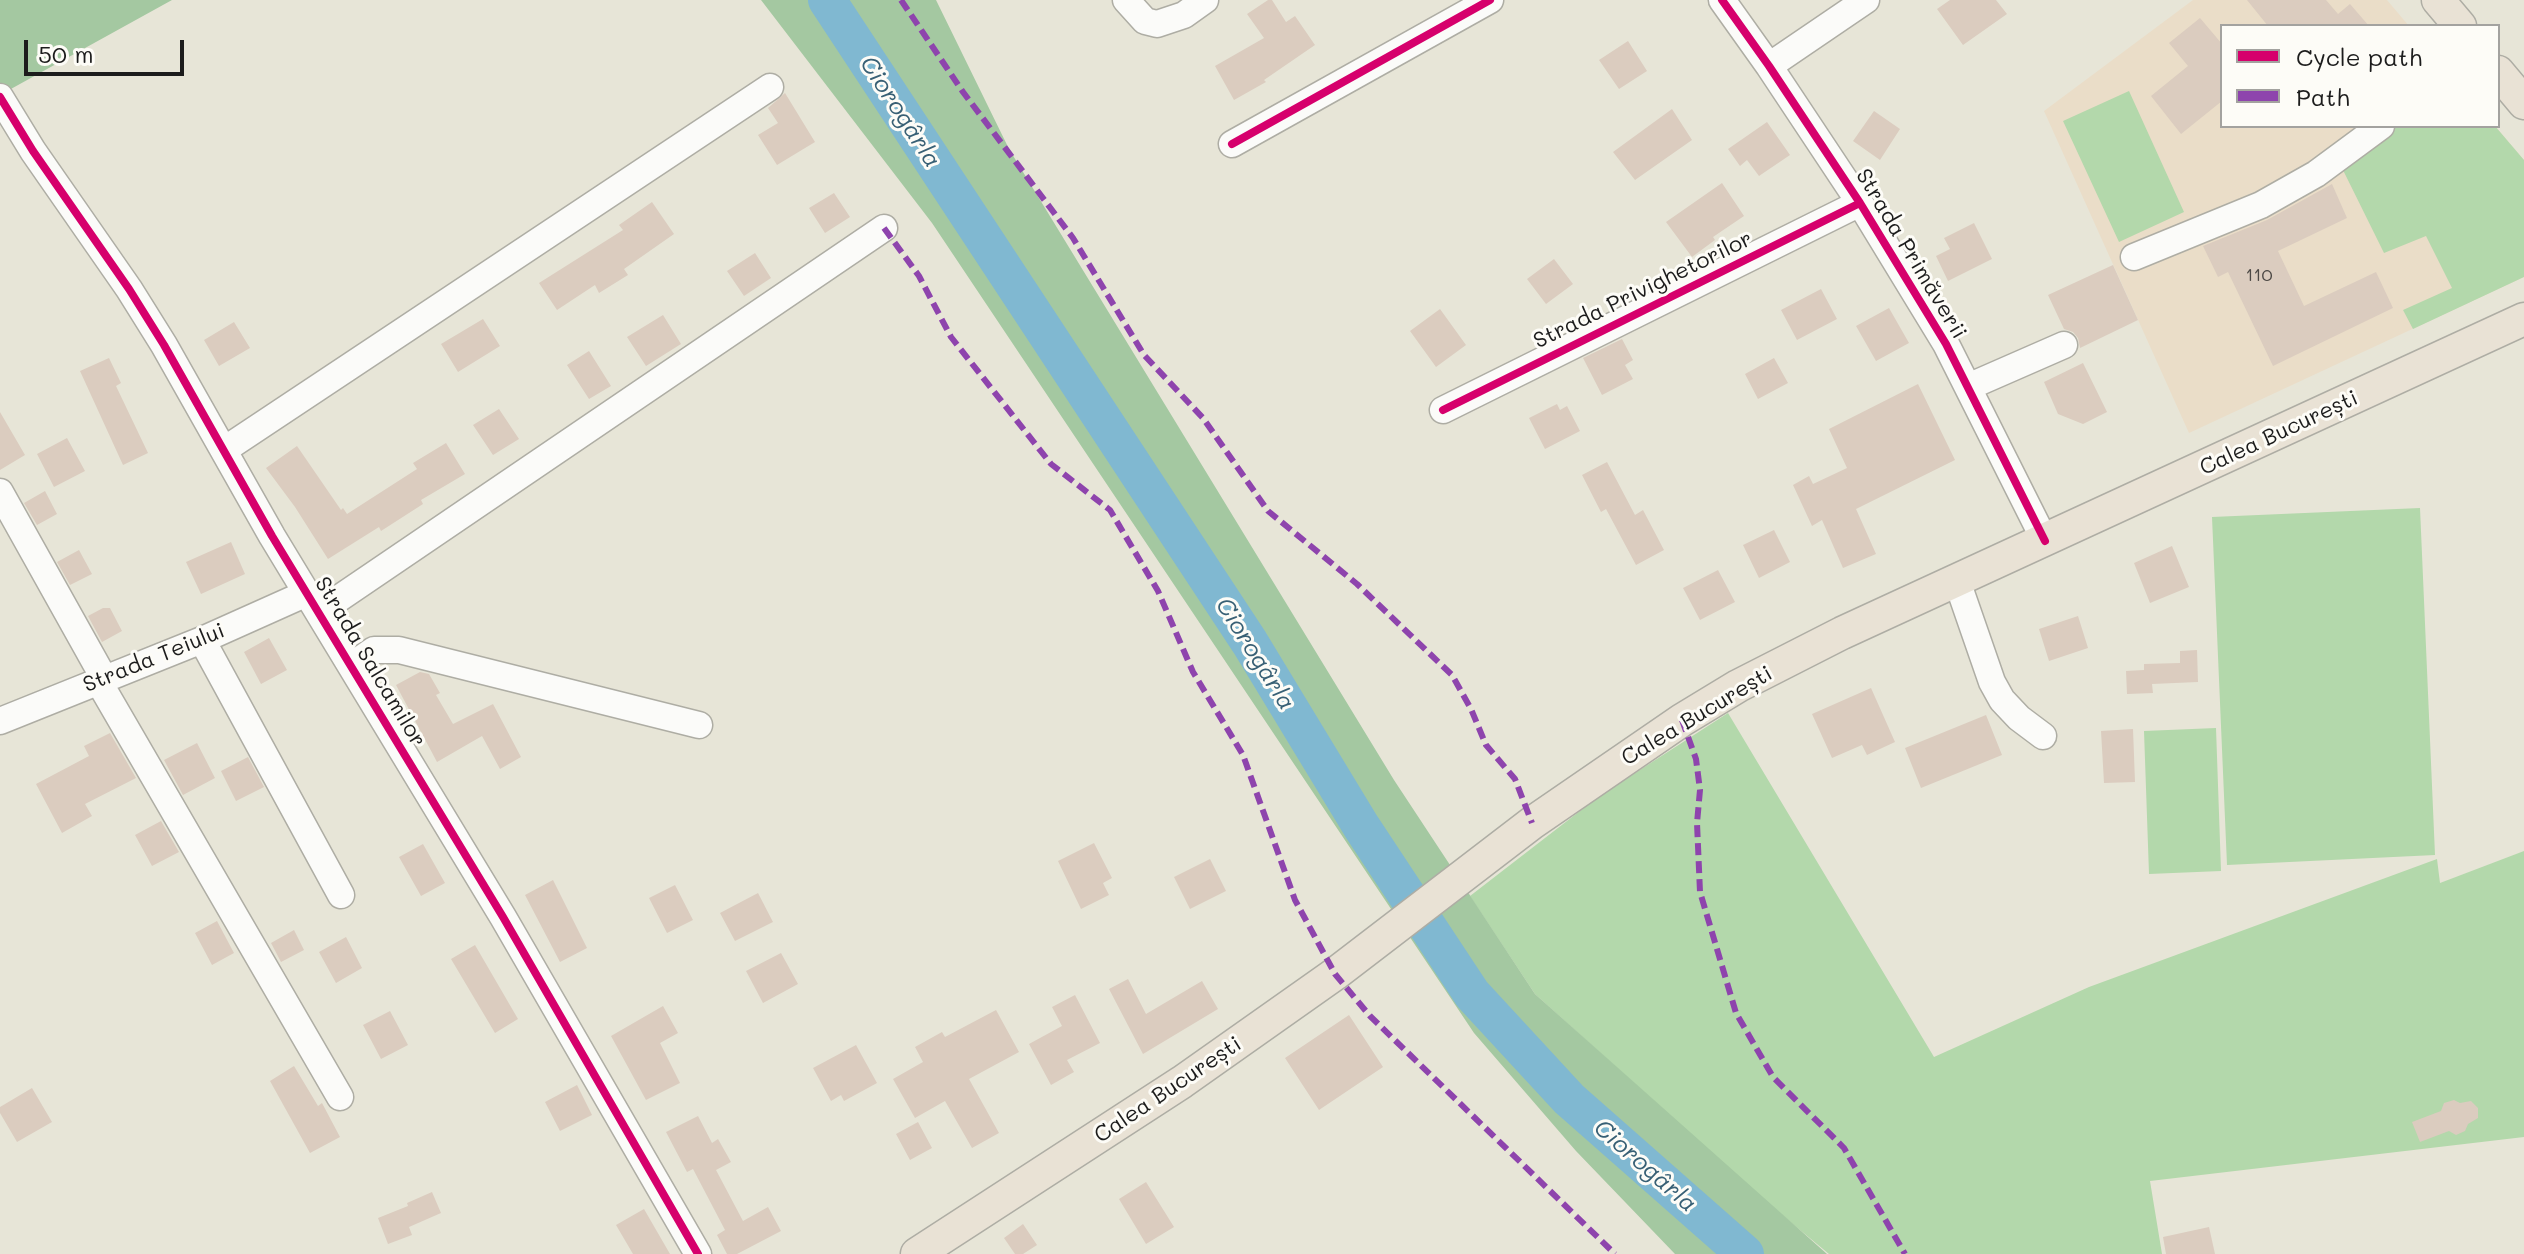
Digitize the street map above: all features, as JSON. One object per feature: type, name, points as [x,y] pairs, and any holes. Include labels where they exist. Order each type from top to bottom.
[{"type":"main road","points":[[2438,0],[2458,24]]},
{"type":"main road","name":"Calea București","points":[[901,1254],[929,1246],[1182,1082],[1350,962],[1587,785],[1738,686],[1842,633],[2524,319]]},
{"type":"street","points":[[1126,0],[1145,21],[1157,24],[1184,15],[1205,0]]},
{"type":"street","points":[[1232,144],[1490,0]]},
{"type":"street","name":"Strada Primăverii","points":[[1722,0],[1860,203],[1946,344],[2045,541]]},
{"type":"street","points":[[1769,66],[1866,0]]},
{"type":"street","points":[[224,450],[770,87]]},
{"type":"street","name":"Strada Salcamilor","points":[[0,97],[33,151],[157,333],[313,602],[503,917],[698,1254]]},
{"type":"street","points":[[2134,257],[2261,205],[2316,174],[2378,128]]},
{"type":"street","name":"Strada Privighetorilor","points":[[1443,410],[1860,203]]},
{"type":"street","name":"Strada Teiului","points":[[0,721],[202,640],[313,602],[884,228]]},
{"type":"street","points":[[1968,387],[2064,345]]},
{"type":"street","points":[[0,492],[102,681],[340,1097]]},
{"type":"street","points":[[1957,581],[1992,682],[2002,700],[2019,718],[2043,736]]},
{"type":"street","points":[[202,640],[341,895]]},
{"type":"street","points":[[351,666],[374,650],[399,650],[699,725]]},
{"type":"shaded area","points":[[2193,0],[2387,0],[2407,24],[2220,24],[2220,128],[2497,128],[2524,160],[2524,277],[2189,433],[2044,111]]},
{"type":"green space","points":[[0,0],[172,0],[0,95]]},
{"type":"green space","points":[[761,0],[936,0],[1009,149],[1394,780],[1535,994],[1827,1254],[1675,1254],[1576,1151],[1474,1033],[932,223]]},
{"type":"green space","points":[[2129,91],[2184,212],[2119,242],[2063,121]]},
{"type":"green space","points":[[2390,128],[2497,128],[2524,160],[2524,277],[2413,329],[2403,310],[2452,288],[2426,236],[2384,253],[2341,166]]},
{"type":"green space","points":[[2420,508],[2435,855],[2227,865],[2212,517]]},
{"type":"green space","points":[[1728,713],[1934,1057],[2089,987],[2437,859],[2440,883],[2524,851],[2524,1137],[2150,1181],[2162,1254],[1829,1254],[1759,1196],[1535,994],[1470,896],[1598,797]]},
{"type":"green space","points":[[2216,728],[2221,871],[2149,874],[2144,731]]},
{"type":"building","points":[[1272,0],[1286,22],[1295,16],[1315,45],[1264,80],[1266,82],[1234,100],[1215,66],[1264,38],[1247,14]]},
{"type":"building","points":[[1950,0],[1996,0],[2007,14],[1963,45],[1937,9]]},
{"type":"building","points":[[2247,0],[2326,0],[2338,14],[2350,4],[2367,24],[2266,24]]},
{"type":"building","points":[[2200,18],[2220,42],[2220,103],[2181,134],[2151,96],[2188,66],[2169,43]]},
{"type":"building","points":[[1628,41],[1647,71],[1619,89],[1599,60]]},
{"type":"building","points":[[785,93],[815,142],[777,165],[758,135],[778,123],[768,108]]},
{"type":"building","points":[[1672,109],[1692,140],[1635,180],[1613,152]]},
{"type":"building","points":[[1874,111],[1900,129],[1880,160],[1853,141]]},
{"type":"building","points":[[1767,122],[1790,155],[1759,176],[1747,160],[1740,166],[1728,149]]},
{"type":"building","points":[[1722,183],[1744,216],[1713,237],[1715,240],[1692,257],[1666,222]]},
{"type":"building","points":[[2332,184],[2347,218],[2278,251],[2304,306],[2376,272],[2393,308],[2273,366],[2228,272],[2218,277],[2203,246],[2267,220]]},
{"type":"building","points":[[834,193],[850,217],[825,233],[809,208]]},
{"type":"building","points":[[652,202],[674,234],[624,269],[628,275],[599,293],[595,285],[557,310],[539,283],[623,230],[619,225]]},
{"type":"building","points":[[1974,223],[1992,259],[1948,281],[1936,256],[1950,249],[1944,238]]},
{"type":"building","points":[[755,253],[771,278],[744,296],[727,271]]},
{"type":"building","points":[[1554,259],[1573,284],[1546,304],[1527,279]]},
{"type":"building","points":[[2113,265],[2138,320],[2080,348],[2073,332],[2064,329],[2048,295]]},
{"type":"building","points":[[1821,289],[1837,319],[1797,340],[1781,310]]},
{"type":"building","points":[[1889,308],[1909,343],[1876,361],[1856,326]]},
{"type":"building","points":[[1440,309],[1466,345],[1436,367],[1410,331]]},
{"type":"building","points":[[663,315],[681,344],[646,366],[627,337]]},
{"type":"building","points":[[483,319],[500,346],[458,372],[441,344]]},
{"type":"building","points":[[234,322],[250,348],[219,366],[204,340]]},
{"type":"building","points":[[1622,339],[1633,360],[1625,365],[1633,379],[1602,395],[1583,358]]},
{"type":"building","points":[[589,351],[611,386],[589,399],[567,365]]},
{"type":"building","points":[[109,358],[121,383],[116,386],[148,453],[123,465],[80,371]]},
{"type":"building","points":[[1774,358],[1788,383],[1758,399],[1745,374]]},
{"type":"building","points":[[2083,363],[2107,412],[2083,424],[2058,414],[2044,382]]},
{"type":"building","points":[[1918,384],[1955,460],[1856,509],[1876,554],[1843,568],[1822,520],[1812,526],[1793,485],[1809,476],[1813,484],[1847,468],[1829,429]]},
{"type":"building","points":[[1557,404],[1560,410],[1567,406],[1580,431],[1545,449],[1529,418]]},
{"type":"building","points":[[499,409],[519,439],[493,455],[473,425]]},
{"type":"building","points":[[0,412],[25,455],[0,470]]},
{"type":"building","points":[[67,438],[85,471],[54,487],[37,454]]},
{"type":"building","points":[[446,443],[465,474],[421,500],[423,504],[381,531],[379,527],[328,559],[266,468],[297,446],[341,510],[343,508],[347,514],[417,469],[413,463]]},
{"type":"building","points":[[1607,462],[1635,515],[1643,510],[1664,550],[1636,565],[1606,509],[1601,512],[1582,475]]},
{"type":"building","points":[[45,491],[57,514],[37,525],[24,503]]},
{"type":"building","points":[[1774,530],[1790,562],[1759,578],[1743,545]]},
{"type":"building","points":[[231,542],[245,574],[201,594],[186,562]]},
{"type":"building","points":[[2172,546],[2189,587],[2150,603],[2134,563]]},
{"type":"building","points":[[79,550],[92,574],[70,585],[57,562]]},
{"type":"building","points":[[1718,570],[1735,602],[1700,620],[1683,588]]},
{"type":"building","points":[[110,608],[122,631],[102,642],[88,616]]},
{"type":"building","points":[[2078,616],[2088,648],[2049,661],[2039,629]]},
{"type":"building","points":[[269,638],[287,670],[261,684],[244,652]]},
{"type":"building","points":[[2197,650],[2198,682],[2152,684],[2153,693],[2127,694],[2126,671],[2144,670],[2144,664],[2180,663],[2180,651]]},
{"type":"building","points":[[420,672],[429,674],[440,693],[436,695],[453,724],[493,704],[521,757],[500,769],[482,736],[437,762],[396,685]]},
{"type":"building","points":[[1871,688],[1895,742],[1867,755],[1862,745],[1832,758],[1812,714]]},
{"type":"building","points":[[1986,715],[2002,755],[1921,788],[1905,748]]},
{"type":"building","points":[[2133,729],[2135,782],[2104,783],[2101,731]]},
{"type":"building","points":[[110,733],[136,778],[85,804],[92,816],[62,833],[36,784],[89,756],[84,746]]},
{"type":"building","points":[[197,743],[215,778],[183,795],[164,760]]},
{"type":"building","points":[[248,757],[264,787],[236,801],[221,771]]},
{"type":"building","points":[[161,821],[179,852],[152,866],[135,835]]},
{"type":"building","points":[[1094,843],[1112,878],[1103,883],[1109,895],[1081,909],[1058,861]]},
{"type":"building","points":[[423,844],[445,883],[421,896],[399,857]]},
{"type":"building","points":[[1210,859],[1226,891],[1190,909],[1174,877]]},
{"type":"building","points":[[553,880],[587,948],[560,962],[525,895]]},
{"type":"building","points":[[675,885],[693,920],[667,933],[649,898]]},
{"type":"building","points":[[758,893],[773,922],[735,941],[720,913]]},
{"type":"building","points":[[217,921],[234,953],[212,965],[195,933]]},
{"type":"building","points":[[294,930],[304,950],[281,962],[271,943]]},
{"type":"building","points":[[346,937],[362,968],[336,983],[319,952]]},
{"type":"building","points":[[475,945],[518,1019],[495,1033],[451,959]]},
{"type":"building","points":[[781,953],[798,984],[763,1003],[746,971]]},
{"type":"building","points":[[1128,979],[1146,1014],[1202,981],[1218,1009],[1143,1054],[1109,989]]},
{"type":"building","points":[[1075,995],[1100,1043],[1067,1060],[1074,1072],[1051,1085],[1029,1044],[1062,1026],[1052,1007]]},
{"type":"building","points":[[663,1006],[678,1033],[660,1043],[680,1083],[646,1100],[611,1036]]},
{"type":"building","points":[[996,1010],[1019,1052],[969,1079],[999,1133],[972,1148],[945,1101],[915,1118],[893,1079],[923,1062],[915,1047],[942,1032],[945,1037]]},
{"type":"building","points":[[390,1011],[408,1045],[381,1059],[363,1025]]},
{"type":"building","points":[[1349,1015],[1383,1067],[1319,1110],[1285,1058]]},
{"type":"building","points":[[856,1045],[877,1083],[844,1101],[841,1095],[831,1101],[813,1068]]},
{"type":"building","points":[[294,1066],[318,1106],[322,1103],[340,1137],[310,1153],[270,1081]]},
{"type":"building","points":[[577,1085],[592,1115],[560,1131],[545,1102]]},
{"type":"building","points":[[32,1088],[52,1122],[17,1142],[0,1113],[0,1107]]},
{"type":"building","points":[[2454,1100],[2460,1103],[2471,1101],[2478,1108],[2478,1118],[2456,1135],[2449,1131],[2420,1142],[2412,1122],[2441,1111],[2444,1103]]},
{"type":"building","points":[[698,1116],[712,1143],[718,1139],[731,1162],[716,1170],[743,1221],[768,1207],[781,1231],[737,1254],[727,1254],[717,1235],[725,1230],[693,1169],[687,1172],[666,1132]]},
{"type":"building","points":[[918,1122],[932,1148],[910,1160],[896,1134]]},
{"type":"building","points":[[1146,1182],[1174,1227],[1146,1244],[1119,1199]]},
{"type":"building","points":[[432,1192],[441,1213],[409,1227],[412,1235],[388,1244],[378,1218]]},
{"type":"building","points":[[644,1209],[670,1254],[633,1254],[616,1225]]},
{"type":"building","points":[[1023,1224],[1037,1245],[1023,1254],[1015,1254],[1004,1238]]},
{"type":"building","points":[[2209,1227],[2215,1254],[2166,1254],[2163,1237]]},
{"type":"waterway","name":"Ciorogârla","points":[[827,0],[1250,643],[1361,826],[1472,994],[1569,1099],[1745,1254]]},
{"type":"marked path","points":[[901,0],[963,92],[1073,238],[1144,355],[1203,418],[1268,511],[1357,584],[1452,675],[1486,745],[1515,779],[1532,823]]},
{"type":"marked path","points":[[884,228],[919,276],[951,337],[1051,464],[1110,510],[1158,591],[1193,672],[1243,755],[1295,900],[1335,974],[1370,1016],[1615,1254]]},
{"type":"marked path","points":[[1682,720],[1696,759],[1700,790],[1697,823],[1700,892],[1736,1013],[1773,1077],[1844,1148],[1905,1254]]},
{"type":"cycle path","points":[[1232,144],[1490,0]]},
{"type":"cycle path","points":[[1722,0],[1860,203],[1946,344],[2045,541]]},
{"type":"cycle path","points":[[0,97],[164,345],[272,536],[503,917],[698,1254]]},
{"type":"cycle path","points":[[1443,410],[1860,203]]}]
